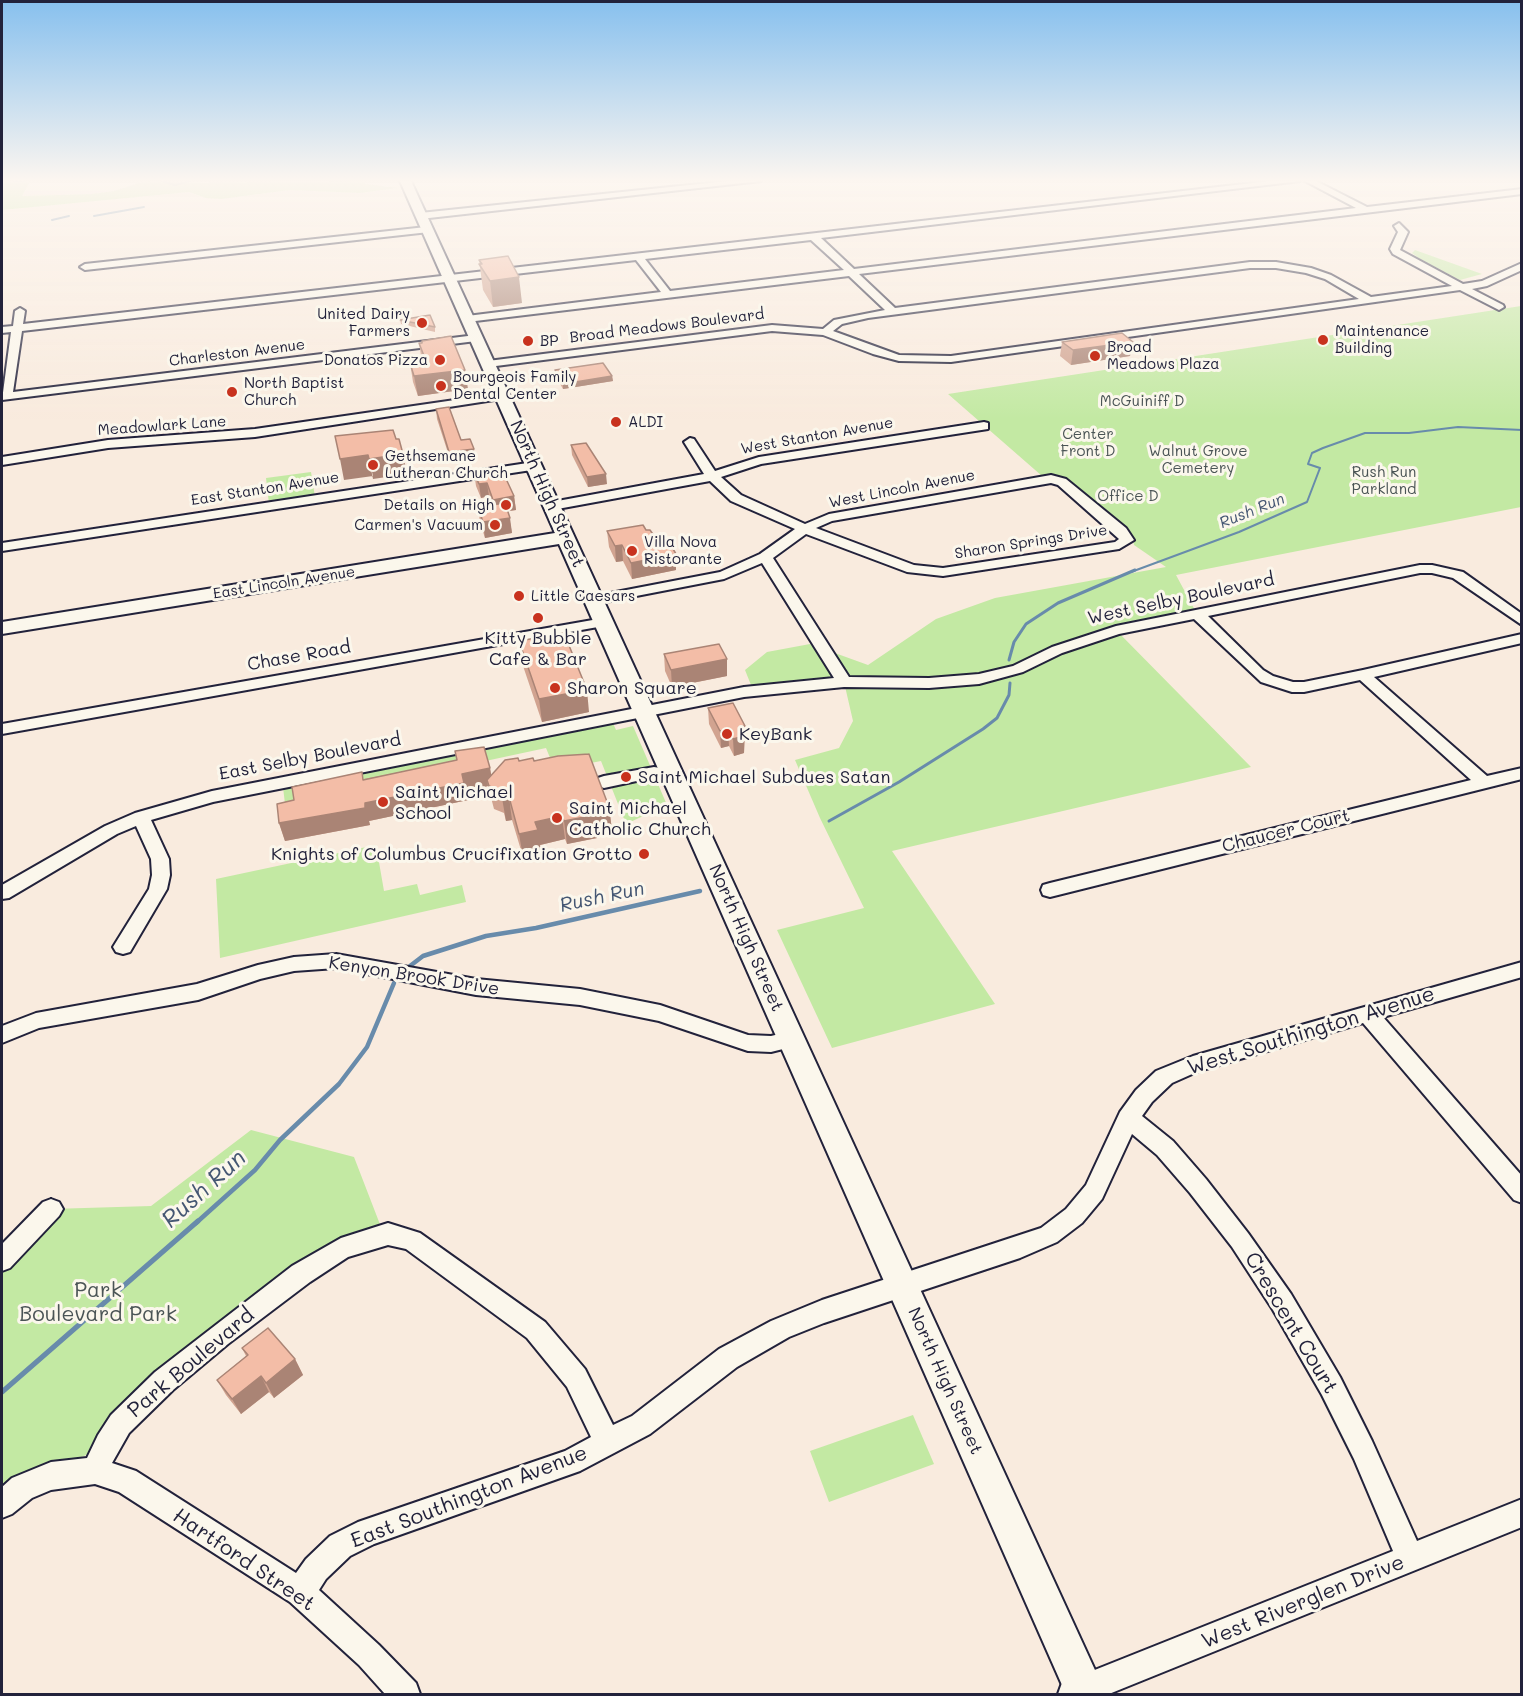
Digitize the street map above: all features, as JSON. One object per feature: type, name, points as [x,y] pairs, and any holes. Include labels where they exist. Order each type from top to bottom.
[{"type":"main road","name":"North High Street","points":[[440,260],[792,1039],[1081,1693]]},
{"type":"main road","name":"East Lincoln Avenue","points":[[2,628],[566,537]]},
{"type":"street","points":[[85,267],[148,260]]},
{"type":"street","points":[[2,330],[612,260]]},
{"type":"street","points":[[641,260],[668,295]]},
{"type":"street","points":[[838,260],[892,311]]},
{"type":"street","points":[[467,320],[957,260]]},
{"type":"street","points":[[1411,260],[1499,307]]},
{"type":"street","points":[[825,332],[846,319],[892,311],[1250,265],[1276,265],[1308,270],[1328,277],[1369,300]]},
{"type":"street","name":"Broad Meadows Boulevard","points":[[488,364],[749,330],[794,329],[825,332],[899,358],[951,359],[1461,287],[1488,282],[1521,266]]},
{"type":"street","points":[[4,397],[20,311]]},
{"type":"street","name":"Charleston Avenue","points":[[4,397],[476,338]]},
{"type":"street","name":"Meadowlark Lane","points":[[2,461],[108,444],[255,433],[502,396]]},
{"type":"street","name":"West Stanton Avenue","points":[[552,506],[664,488],[759,461],[984,426]]},
{"type":"street","name":"Sharon Springs Drive","points":[[690,442],[712,476],[736,498],[754,508],[902,566],[943,572],[973,569],[1125,543]]},
{"type":"street","name":"East Stanton Avenue","points":[[2,547],[534,466]]},
{"type":"street","name":"West Lincoln Avenue","points":[[595,600],[708,579],[765,557],[805,528],[829,518],[1051,479],[1062,482],[1120,531],[1127,540],[1125,543]]},
{"type":"street","points":[[765,557],[844,682]]},
{"type":"street","name":"West Selby Boulevard","points":[[644,711],[744,692],[844,682],[929,683],[979,679],[1018,669],[1057,650],[1116,630],[1420,570],[1445,571],[1458,575],[1478,587],[1521,621]]},
{"type":"street","points":[[1197,614],[1258,673],[1267,679],[1292,687],[1304,687],[1363,675],[1521,638]]},
{"type":"street","name":"Chase Road","points":[[2,729],[604,622]]},
{"type":"street","points":[[1363,675],[1483,782]]},
{"type":"street","name":"East Selby Boulevard","points":[[2,893],[111,830],[141,817],[212,797],[644,711]]},
{"type":"street","points":[[604,782],[654,771]]},
{"type":"street","name":"Chaucer Court","points":[[1050,890],[1521,773]]},
{"type":"street","points":[[123,947],[158,889],[161,875],[160,859],[141,817]]},
{"type":"street","name":"Kenyon Brook Drive","points":[[2,1035],[36,1021],[198,992],[258,972],[294,964],[336,961],[476,987],[580,996],[660,1013],[748,1043],[771,1044],[792,1039]]},
{"type":"street","name":"West Southington Avenue","points":[[902,1285],[1020,1248],[1049,1235],[1074,1216],[1094,1192],[1128,1118],[1144,1096],[1164,1077],[1193,1064],[1521,969]]},
{"type":"street","points":[[1367,1013],[1521,1193]]},
{"type":"street","name":"Crescent Court","points":[[1128,1118],[1165,1148],[1198,1186],[1240,1240],[1282,1302],[1331,1386],[1363,1450],[1410,1558]]},
{"type":"street","points":[[2,1260],[51,1209]]},
{"type":"street","name":"Park Boulevard","points":[[95,1471],[107,1444],[120,1424],[164,1381],[219,1336],[301,1274],[341,1249],[374,1237],[398,1235],[412,1240],[536,1330],[576,1378],[608,1443]]},
{"type":"street","name":"East Southington Avenue","points":[[300,1592],[316,1569],[340,1546],[368,1532],[571,1462],[641,1425],[745,1348],[822,1311],[902,1285]]},
{"type":"street","points":[[2,1504],[22,1488],[51,1476],[95,1471]]},
{"type":"street","name":"Hartford Street","points":[[95,1471],[126,1481],[300,1592],[369,1655],[405,1695]]},
{"type":"street","name":"West Riverglen Drive","points":[[1081,1693],[1521,1513]]},
{"type":"green space","points":[[1422,260],[1443,260],[1482,274],[1460,280]]},
{"type":"green space","points":[[1521,306],[1521,507],[1176,575],[1197,614],[1116,630],[1251,767],[892,851],[995,1004],[832,1048],[777,930],[864,908],[820,818],[795,760],[839,748],[853,721],[844,682],[848,678],[751,685],[745,670],[767,652],[810,644],[868,665],[936,619],[995,598],[1166,567],[1134,545],[1133,539],[1063,479],[1053,475],[1042,476],[948,394]]},
{"type":"green space","points":[[311,472],[315,497],[269,504],[266,478]]},
{"type":"green space","points":[[612,721],[616,730],[633,726],[667,805],[626,824],[601,761],[555,770],[546,748],[285,804],[283,787]]},
{"type":"green space","points":[[376,845],[384,891],[417,884],[420,895],[462,885],[466,902],[220,958],[216,879]]},
{"type":"green space","name":"Park Boulevard Park","points":[[251,1130],[354,1157],[381,1227],[350,1238],[91,1453],[74,1460],[27,1472],[2,1492],[2,1259],[51,1209],[151,1206]]},
{"type":"green space","points":[[913,1415],[934,1464],[829,1502],[810,1451]]},
{"type":"building","points":[[479,260],[510,260],[519,277],[490,281],[479,264],[482,264]]},
{"type":"building","points":[[430,315],[435,327],[400,320]]},
{"type":"building","points":[[1122,333],[1133,342],[1073,350],[1062,342]]},
{"type":"building","points":[[451,336],[465,370],[414,376],[410,363],[426,361],[419,343]]},
{"type":"building","points":[[603,363],[612,376],[563,384],[555,370]]},
{"type":"building","points":[[449,407],[461,440],[470,439],[474,449],[449,452],[436,409]]},
{"type":"building","points":[[393,430],[396,439],[399,439],[403,454],[369,459],[368,455],[340,459],[335,436]]},
{"type":"building","points":[[586,443],[606,474],[587,477],[571,445]]},
{"type":"building","points":[[501,468],[514,496],[493,500],[487,483],[479,484],[474,472]]},
{"type":"building","points":[[505,503],[510,518],[483,522],[478,507]]},
{"type":"building","points":[[643,525],[646,530],[650,530],[659,543],[669,542],[676,554],[631,563],[622,545],[615,546],[607,531]]},
{"type":"building","points":[[564,633],[587,690],[539,699],[519,641]]},
{"type":"building","points":[[719,644],[727,659],[671,670],[664,654]]},
{"type":"building","points":[[733,703],[745,726],[739,727],[744,736],[733,739],[728,729],[720,731],[708,708]]},
{"type":"building","points":[[484,747],[490,768],[462,774],[464,783],[365,803],[365,808],[279,823],[277,804],[294,800],[292,787],[362,772],[363,780],[457,760],[455,751]]},
{"type":"building","points":[[589,754],[609,807],[594,813],[595,815],[564,821],[562,816],[535,822],[538,830],[519,834],[509,797],[502,798],[500,790],[489,786],[487,780],[505,760],[518,758],[519,761],[533,758],[534,761],[558,756]]},
{"type":"building","points":[[268,1328],[295,1359],[266,1383],[261,1376],[232,1399],[217,1380],[248,1355],[242,1348]]},
{"type":"waterway","name":"Rush Run","points":[[1131,572],[1239,532],[1307,502],[1320,468],[1308,464],[1312,453],[1323,448],[1365,433],[1409,433],[1458,427],[1522,430]]},
{"type":"waterway","name":"Rush Run","points":[[1009,660],[1014,642],[1026,624],[1058,603],[1135,570]]},
{"type":"waterway","name":"Rush Run","points":[[829,821],[899,782],[983,729],[997,718],[1009,695],[1010,683]]},
{"type":"waterway","name":"Rush Run","points":[[410,966],[423,956],[486,936],[536,928],[700,891]]},
{"type":"waterway","name":"Rush Run","points":[[196,1223],[255,1170],[280,1140],[339,1084],[367,1047],[394,983]]},
{"type":"waterway","name":"Rush Run","points":[[2,1392],[198,1221]]},
{"type":"place","name":"United Dairy Farmers","points":[[422,323]]},
{"type":"place","name":"Maintenance Building","points":[[1323,340]]},
{"type":"place","name":"BP","points":[[528,341]]},
{"type":"place","name":"Broad Meadows Plaza","points":[[1095,356]]},
{"type":"place","name":"Donatos Pizza","points":[[440,360]]},
{"type":"place","name":"Bourgeois Family Dental Center","points":[[441,386]]},
{"type":"place","name":"North Baptist Church","points":[[232,392]]},
{"type":"place","name":"ALDI","points":[[616,422]]},
{"type":"place","name":"Gethsemane Lutheran Church","points":[[373,465]]},
{"type":"place","name":"Details on High","points":[[506,505]]},
{"type":"place","name":"Carmen's Vacuum","points":[[495,525]]},
{"type":"place","name":"Villa Nova Ristorante","points":[[632,551]]},
{"type":"place","name":"Little Caesars","points":[[519,596]]},
{"type":"place","name":"Kitty Bubble Cafe & Bar","points":[[538,618]]},
{"type":"place","name":"Sharon Square","points":[[555,688]]},
{"type":"place","name":"KeyBank","points":[[727,734]]},
{"type":"place","name":"Saint Michael Subdues Satan","points":[[626,777]]},
{"type":"place","name":"Saint Michael School","points":[[383,802]]},
{"type":"place","name":"Saint Michael Catholic Church","points":[[557,818]]},
{"type":"place","name":"Knights of Columbus Crucifixation Grotto","points":[[644,854]]},
{"type":"park label","name":"McGuiniff D","points":[[1142,401]]},
{"type":"park label","name":"Center Front D","points":[[1088,442]]},
{"type":"park label","name":"Walnut Grove Cemetery","points":[[1198,460]]},
{"type":"park label","name":"Rush Run Parkland","points":[[1384,480]]},
{"type":"park label","name":"Office D","points":[[1128,496]]}]
